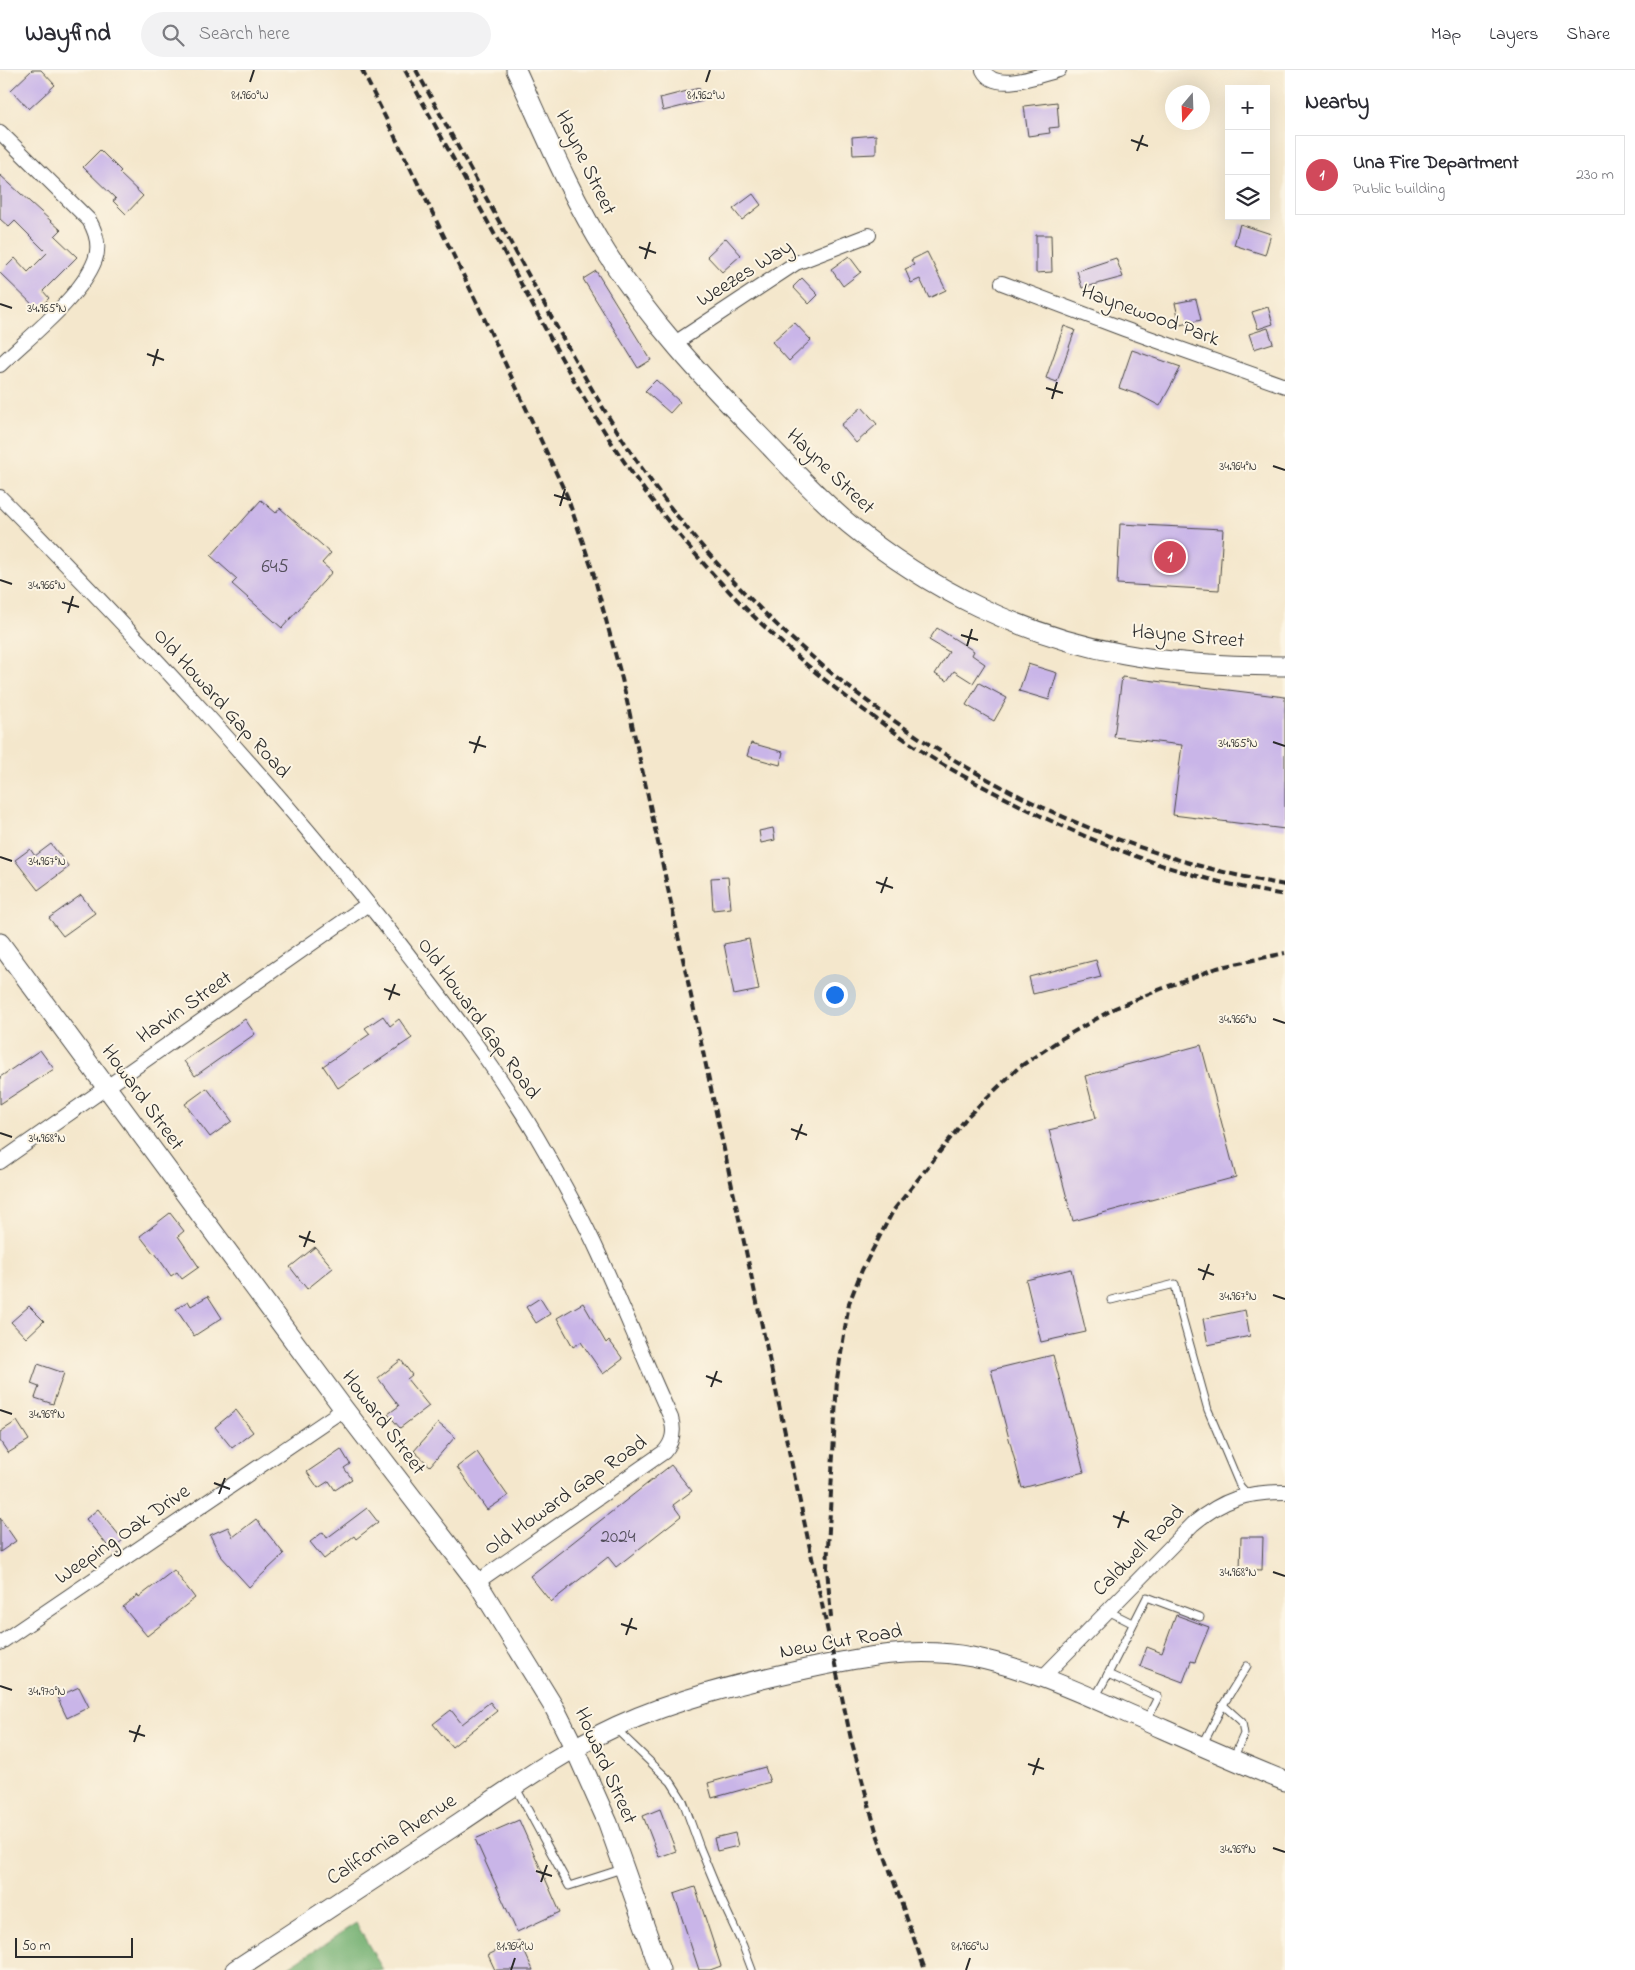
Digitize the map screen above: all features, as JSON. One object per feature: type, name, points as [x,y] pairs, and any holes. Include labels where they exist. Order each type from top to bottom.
[{"type":"street","name":"Hayne Street","points":[[516,70],[562,172],[605,251],[636,296],[675,343],[750,426],[822,500],[874,544],[952,594],[1021,625],[1066,641],[1123,654],[1181,662],[1285,666]]},
{"type":"street","points":[[983,70],[986,76],[995,82],[1006,82],[1059,70]]},
{"type":"street","points":[[0,132],[89,220],[97,240],[96,259],[75,292],[0,365]]},
{"type":"street","name":"Weezes Way","points":[[675,343],[796,263],[869,235]]},
{"type":"street","name":"Haynewood Park","points":[[1002,283],[1124,329],[1285,386]]},
{"type":"street","name":"Old Howard Gap Road","points":[[0,496],[134,636],[241,753],[340,868],[437,992],[497,1075],[536,1136],[598,1252],[673,1425],[672,1440],[664,1452],[476,1582]]},
{"type":"street","name":"Harvin Street","points":[[0,1162],[368,904]]},
{"type":"street","name":"Howard Street","points":[[0,943],[344,1409],[476,1582],[555,1709],[575,1749],[608,1823],[660,1970]]},
{"type":"street","name":"Weeping Oak Drive","points":[[0,1642],[344,1409]]},
{"type":"street","name":"Caldwell Road","points":[[1042,1678],[1193,1524],[1210,1510],[1248,1494],[1285,1492]]},
{"type":"street","name":"New Cut Road","points":[[575,1749],[615,1727],[686,1700],[777,1675],[884,1653],[914,1651],[974,1657],[1042,1678],[1285,1781]]},
{"type":"street","name":"California Avenue","points":[[235,1970],[515,1786],[575,1749]]},
{"type":"lane","points":[[1111,1300],[1175,1284],[1181,1313],[1208,1410],[1240,1486],[1248,1494]]},
{"type":"lane","points":[[1095,1699],[1132,1623],[1147,1597],[1200,1616]]},
{"type":"lane","points":[[1107,1611],[1132,1623]]},
{"type":"lane","points":[[1202,1746],[1223,1705],[1247,1666]]},
{"type":"lane","points":[[1108,1674],[1158,1697],[1146,1721]]},
{"type":"lane","points":[[1223,1705],[1242,1722],[1244,1734],[1233,1760]]},
{"type":"lane","points":[[615,1727],[671,1782],[683,1801],[700,1848],[752,1970]]},
{"type":"lane","points":[[515,1786],[569,1886],[625,1868]]},
{"type":"green space","points":[[356,1923],[383,1970],[284,1970]]},
{"type":"building","points":[[32,70],[41,70],[55,85],[29,109],[11,90]]},
{"type":"building","points":[[699,88],[703,101],[663,111],[660,98]]},
{"type":"building","points":[[1057,102],[1059,127],[1049,128],[1050,133],[1028,136],[1024,106]]},
{"type":"building","points":[[876,135],[876,154],[853,155],[852,137]]},
{"type":"building","points":[[100,150],[121,171],[119,173],[143,196],[126,214],[113,201],[116,199],[83,167]]},
{"type":"building","points":[[0,175],[61,230],[55,236],[77,257],[43,291],[49,298],[38,310],[0,273],[15,258],[28,272],[47,253],[15,221],[9,227],[0,219]]},
{"type":"building","points":[[753,194],[761,205],[742,220],[733,209]]},
{"type":"building","points":[[1240,224],[1271,234],[1265,255],[1234,245]]},
{"type":"building","points":[[1036,235],[1051,235],[1052,272],[1036,273]]},
{"type":"building","points":[[726,238],[741,255],[722,272],[707,256]]},
{"type":"building","points":[[927,252],[946,290],[929,298],[920,279],[911,283],[905,269],[914,265],[911,260]]},
{"type":"building","points":[[849,256],[861,272],[843,286],[831,269]]},
{"type":"building","points":[[1116,258],[1123,277],[1082,288],[1077,271]]},
{"type":"building","points":[[596,271],[651,360],[638,368],[583,279]]},
{"type":"building","points":[[802,278],[818,295],[809,304],[793,287]]},
{"type":"building","points":[[1196,299],[1201,320],[1180,325],[1175,303]]},
{"type":"building","points":[[1268,307],[1273,324],[1258,329],[1252,312]]},
{"type":"building","points":[[794,322],[811,340],[789,361],[772,342]]},
{"type":"building","points":[[1064,326],[1075,330],[1057,382],[1046,378]]},
{"type":"building","points":[[1268,328],[1273,343],[1254,349],[1249,334]]},
{"type":"building","points":[[1132,350],[1181,367],[1160,406],[1139,395],[1119,388]]},
{"type":"building","points":[[656,380],[680,402],[670,413],[645,391]]},
{"type":"building","points":[[862,407],[877,424],[856,443],[841,425]]},
{"type":"building","points":[[261,500],[276,513],[280,508],[331,553],[322,563],[332,572],[282,628],[232,584],[237,579],[211,556]]},
{"type":"building","points":[[1120,524],[1223,529],[1219,590],[1117,584]]},
{"type":"building","points":[[937,628],[974,651],[972,655],[985,664],[973,683],[954,671],[947,681],[935,674],[949,652],[929,640]]},
{"type":"building","points":[[1028,664],[1057,673],[1049,700],[1019,691]]},
{"type":"building","points":[[1122,677],[1285,697],[1285,829],[1173,815],[1182,745],[1114,737]]},
{"type":"building","points":[[979,683],[1007,698],[994,721],[966,705]]},
{"type":"building","points":[[751,743],[783,752],[780,765],[747,756]]},
{"type":"building","points":[[773,828],[775,840],[761,843],[759,831]]},
{"type":"building","points":[[51,844],[69,867],[38,890],[15,860],[30,849],[35,856]]},
{"type":"building","points":[[728,877],[731,908],[713,910],[711,878]]},
{"type":"building","points":[[81,895],[95,913],[63,936],[49,918]]},
{"type":"building","points":[[749,939],[759,990],[734,995],[724,944]]},
{"type":"building","points":[[1096,960],[1101,977],[1033,994],[1029,977]]},
{"type":"building","points":[[383,1016],[390,1026],[399,1019],[412,1038],[338,1088],[323,1066],[370,1034],[365,1028]]},
{"type":"building","points":[[245,1019],[255,1034],[195,1076],[184,1061]]},
{"type":"building","points":[[1201,1045],[1236,1177],[1073,1221],[1049,1130],[1096,1118],[1085,1076]]},
{"type":"building","points":[[40,1050],[54,1069],[0,1104],[0,1077]]},
{"type":"building","points":[[207,1088],[232,1121],[210,1137],[185,1104]]},
{"type":"building","points":[[170,1213],[184,1231],[178,1236],[199,1267],[182,1279],[177,1272],[171,1276],[140,1236]]},
{"type":"building","points":[[315,1247],[333,1268],[307,1289],[290,1267]]},
{"type":"building","points":[[1071,1269],[1086,1332],[1041,1342],[1026,1280]]},
{"type":"building","points":[[208,1296],[222,1318],[194,1336],[176,1309],[188,1301],[191,1306]]},
{"type":"building","points":[[540,1298],[550,1314],[536,1323],[526,1307]]},
{"type":"building","points":[[583,1303],[606,1343],[609,1340],[623,1359],[603,1374],[581,1342],[573,1347],[557,1318]]},
{"type":"building","points":[[29,1306],[44,1321],[26,1338],[11,1322]]},
{"type":"building","points":[[1245,1310],[1250,1336],[1208,1345],[1203,1319]]},
{"type":"building","points":[[1053,1355],[1084,1472],[1022,1488],[991,1370]]},
{"type":"building","points":[[401,1360],[412,1375],[407,1379],[429,1406],[400,1428],[388,1414],[399,1406],[378,1378]]},
{"type":"building","points":[[38,1364],[64,1373],[53,1404],[35,1398],[39,1387],[31,1384]]},
{"type":"building","points":[[236,1410],[253,1432],[232,1448],[215,1427]]},
{"type":"building","points":[[17,1421],[29,1440],[8,1453],[0,1441],[0,1432]]},
{"type":"building","points":[[438,1423],[455,1437],[430,1466],[414,1451]]},
{"type":"building","points":[[341,1449],[350,1464],[344,1468],[352,1479],[335,1490],[329,1481],[318,1488],[307,1472]]},
{"type":"building","points":[[477,1452],[508,1496],[487,1510],[457,1467]]},
{"type":"building","points":[[671,1465],[692,1491],[673,1505],[681,1516],[616,1567],[608,1557],[551,1602],[530,1576]]},
{"type":"building","points":[[367,1508],[378,1522],[356,1539],[354,1536],[324,1559],[310,1542],[323,1532],[327,1538]]},
{"type":"building","points":[[98,1509],[123,1540],[111,1550],[86,1519]]},
{"type":"building","points":[[0,1518],[16,1541],[0,1552]]},
{"type":"building","points":[[256,1519],[284,1554],[249,1587],[220,1555],[210,1535],[228,1527],[233,1537]]},
{"type":"building","points":[[1241,1537],[1263,1537],[1262,1570],[1240,1569]]},
{"type":"building","points":[[174,1570],[195,1598],[147,1636],[123,1607]]},
{"type":"building","points":[[1176,1615],[1209,1627],[1195,1662],[1191,1661],[1183,1682],[1140,1666],[1147,1647],[1162,1653]]},
{"type":"building","points":[[79,1687],[89,1707],[67,1718],[57,1697]]},
{"type":"building","points":[[490,1702],[497,1711],[452,1747],[433,1724],[451,1710],[462,1724]]},
{"type":"building","points":[[765,1767],[770,1782],[712,1798],[708,1783]]},
{"type":"building","points":[[660,1809],[676,1851],[659,1857],[643,1816]]},
{"type":"building","points":[[519,1820],[560,1912],[517,1932],[475,1839]]},
{"type":"building","points":[[735,1833],[738,1846],[717,1851],[714,1838]]},
{"type":"building","points":[[695,1887],[721,1966],[710,1970],[699,1970],[674,1894]]},
{"type":"building","points":[[519,1940],[533,1970],[495,1970],[488,1955]]},
{"type":"railway","points":[[362,70],[475,299],[567,496],[593,572],[622,679],[646,787],[851,1739],[876,1831],[925,1970]]},
{"type":"railway","points":[[405,70],[563,362],[617,451],[687,544],[717,578],[780,641],[849,699],[917,748],[960,774],[1028,809],[1068,829],[1129,854],[1190,874],[1285,895]]},
{"type":"railway","points":[[416,70],[568,348],[638,463],[678,517],[737,585],[803,648],[873,705],[948,756],[1027,800],[1110,836],[1196,865],[1285,885]]},
{"type":"railway","points":[[831,1618],[827,1567],[837,1379],[849,1303],[862,1270],[893,1211],[968,1116],[1018,1068],[1061,1039],[1115,1008],[1161,989],[1217,968],[1285,953]]},
{"type":"place","name":"Una Fire Department","points":[[1170,557]]}]
